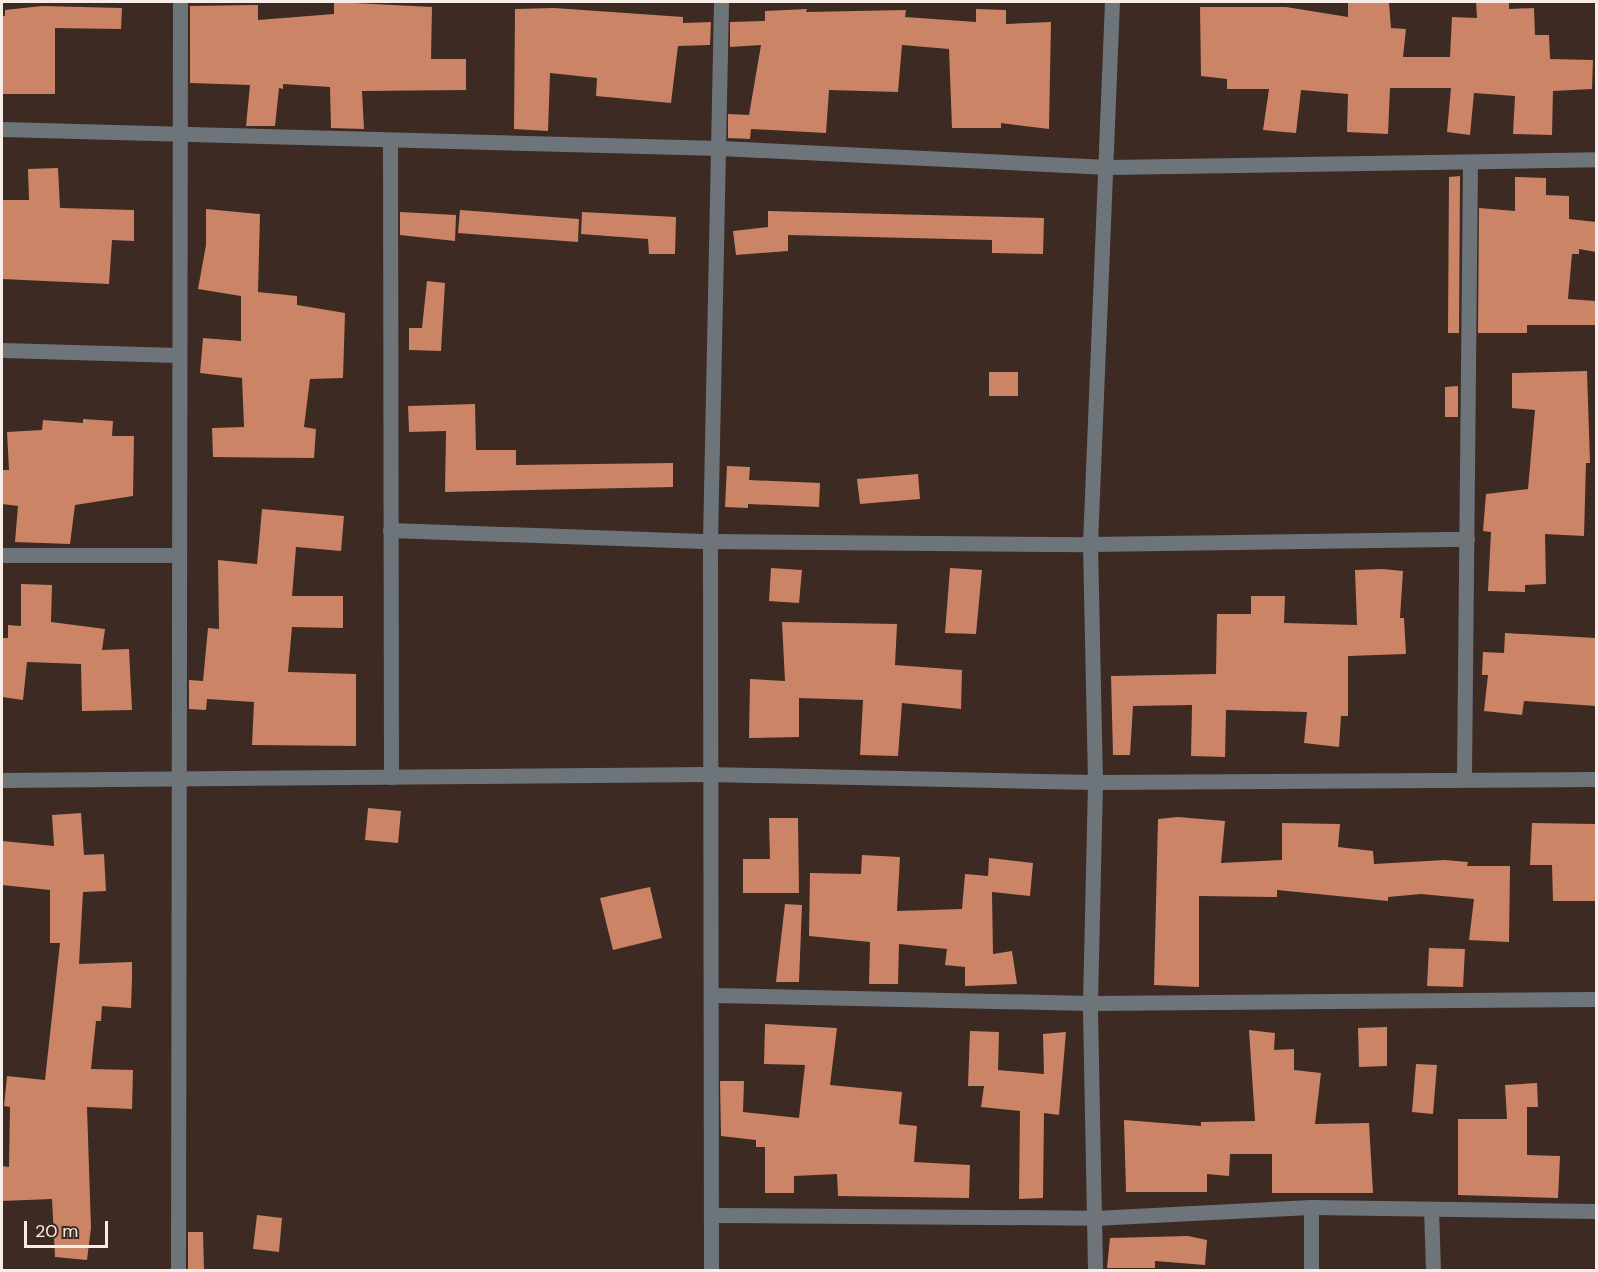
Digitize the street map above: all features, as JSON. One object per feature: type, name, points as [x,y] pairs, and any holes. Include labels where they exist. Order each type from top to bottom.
[{"type":"street","points":[[178,1270],[177,555],[180,2]]},
{"type":"street","points":[[711,1270],[710,541],[722,2]]},
{"type":"street","points":[[1095,1270],[1090,1003],[1095,782],[1090,544],[1108,167],[1112,2]]},
{"type":"street","points":[[2,129],[720,148],[1108,167],[1596,159]]},
{"type":"street","points":[[390,140],[391,777]]},
{"type":"street","points":[[1464,777],[1470,162]]},
{"type":"street","points":[[2,350],[178,355]]},
{"type":"street","points":[[390,530],[710,541],[1090,544],[1467,539]]},
{"type":"street","points":[[2,555],[177,555]]},
{"type":"street","points":[[2,780],[709,774],[1095,782],[1464,777],[1596,779]]},
{"type":"street","points":[[712,994],[1090,1003],[1596,999]]},
{"type":"street","points":[[712,1215],[1094,1218],[1311,1207],[1596,1211]]},
{"type":"street","points":[[1311,1207],[1311,1270]]},
{"type":"street","points":[[1431,1209],[1433,1270]]},
{"type":"building","points":[[334,2],[432,7],[431,59],[466,59],[466,90],[362,91],[364,129],[331,128],[330,87],[283,84],[283,89],[279,88],[275,126],[246,126],[250,85],[190,83],[190,6],[258,5],[258,20],[334,14]]},
{"type":"building","points":[[1476,2],[1509,2],[1509,9],[1534,8],[1535,35],[1549,35],[1550,59],[1593,60],[1592,89],[1553,91],[1552,135],[1513,134],[1515,96],[1474,93],[1470,135],[1447,132],[1451,88],[1390,88],[1388,134],[1347,132],[1348,94],[1301,90],[1296,133],[1263,130],[1269,89],[1227,89],[1227,79],[1201,76],[1200,7],[1286,7],[1348,17],[1348,3],[1389,3],[1391,28],[1406,29],[1403,57],[1450,57],[1452,17],[1477,18]]},
{"type":"building","points":[[42,6],[122,8],[121,29],[55,28],[55,94],[2,94],[2,16],[5,16],[5,10]]},
{"type":"building","points":[[554,8],[683,17],[683,23],[711,22],[710,45],[678,46],[671,103],[596,96],[597,78],[550,73],[548,131],[514,129],[515,9]]},
{"type":"building","points":[[807,9],[806,12],[906,10],[905,17],[976,22],[976,9],[1006,10],[1006,24],[1051,22],[1049,129],[1001,123],[1001,128],[952,128],[949,49],[902,45],[898,92],[829,90],[826,133],[751,129],[750,139],[728,138],[728,114],[749,115],[761,45],[730,47],[730,22],[765,21],[765,11]]},
{"type":"building","points":[[58,168],[60,208],[134,210],[134,241],[112,240],[109,284],[2,279],[2,200],[29,200],[28,169]]},
{"type":"building","points":[[1460,176],[1459,333],[1448,333],[1449,177]]},
{"type":"building","points":[[1515,177],[1546,178],[1546,195],[1569,196],[1569,219],[1596,222],[1596,252],[1579,249],[1579,254],[1572,254],[1568,299],[1596,301],[1596,325],[1527,325],[1527,333],[1478,333],[1479,208],[1515,211]]},
{"type":"building","points":[[206,209],[260,214],[258,292],[297,296],[297,305],[345,313],[343,378],[310,379],[304,427],[316,429],[314,458],[213,457],[212,428],[244,427],[242,378],[200,373],[203,338],[241,341],[241,296],[198,289],[206,245]]},
{"type":"building","points":[[460,210],[579,219],[578,242],[458,233]]},
{"type":"building","points":[[768,211],[1044,218],[1043,254],[992,253],[992,240],[788,235],[788,251],[736,255],[733,231],[768,227]]},
{"type":"building","points":[[400,212],[456,215],[455,241],[400,235]]},
{"type":"building","points":[[582,212],[676,217],[675,254],[649,254],[648,239],[581,234]]},
{"type":"building","points":[[427,281],[445,283],[441,351],[409,350],[409,328],[422,328]]},
{"type":"building","points":[[1587,371],[1590,463],[1586,463],[1584,536],[1545,534],[1546,584],[1525,585],[1525,592],[1488,591],[1491,532],[1483,531],[1486,494],[1528,489],[1535,410],[1512,408],[1512,373]]},
{"type":"building","points":[[989,372],[1018,372],[1018,396],[989,396]]},
{"type":"building","points":[[1458,386],[1458,417],[1445,417],[1445,387]]},
{"type":"building","points":[[475,404],[476,450],[516,450],[516,465],[673,463],[673,487],[445,492],[446,431],[409,432],[408,406]]},
{"type":"building","points":[[83,419],[113,421],[112,436],[134,436],[133,496],[75,505],[70,544],[15,542],[18,506],[2,504],[2,470],[9,470],[7,432],[42,430],[43,420],[83,423]]},
{"type":"building","points":[[727,466],[750,467],[749,480],[820,483],[819,507],[748,504],[748,508],[725,507]]},
{"type":"building","points":[[918,474],[920,499],[860,504],[857,479]]},
{"type":"building","points":[[262,509],[344,516],[341,551],[296,547],[292,596],[343,596],[343,628],[292,627],[288,672],[356,674],[356,746],[252,745],[254,702],[207,699],[206,710],[189,709],[189,680],[203,681],[208,628],[219,629],[218,560],[257,564]]},
{"type":"building","points":[[771,568],[802,570],[799,603],[769,601]]},
{"type":"building","points":[[950,568],[982,570],[976,634],[945,633]]},
{"type":"building","points":[[1355,570],[1403,571],[1400,618],[1404,618],[1406,654],[1348,656],[1348,716],[1341,716],[1339,747],[1304,743],[1307,712],[1226,710],[1225,757],[1191,756],[1192,705],[1133,706],[1130,755],[1113,755],[1111,676],[1216,674],[1217,614],[1251,614],[1251,596],[1285,596],[1284,623],[1357,625]]},
{"type":"building","points":[[21,584],[52,585],[51,622],[105,629],[102,650],[129,649],[132,710],[82,711],[81,664],[27,662],[23,700],[2,697],[2,638],[8,638],[8,625],[21,626]]},
{"type":"building","points":[[782,622],[897,624],[895,665],[962,670],[961,709],[902,703],[898,756],[860,755],[863,700],[799,698],[799,737],[749,738],[750,679],[785,681]]},
{"type":"building","points":[[1505,633],[1596,638],[1596,706],[1524,701],[1522,715],[1484,711],[1488,675],[1482,675],[1483,652],[1504,653]]},
{"type":"building","points":[[368,808],[401,811],[398,843],[365,840]]},
{"type":"building","points":[[81,813],[84,855],[104,854],[106,891],[83,892],[79,964],[132,962],[131,1008],[102,1006],[101,1021],[96,1021],[91,1069],[133,1070],[132,1109],[87,1107],[91,1228],[87,1260],[55,1257],[52,1199],[2,1201],[2,1166],[9,1167],[10,1107],[4,1106],[7,1076],[45,1080],[60,943],[50,943],[50,890],[2,885],[2,841],[54,846],[52,815]]},
{"type":"building","points":[[1178,817],[1225,821],[1221,863],[1282,860],[1282,823],[1340,824],[1338,847],[1373,851],[1374,864],[1445,860],[1468,862],[1467,866],[1510,866],[1509,942],[1469,940],[1474,899],[1421,894],[1388,897],[1388,901],[1277,890],[1277,897],[1199,896],[1199,987],[1154,985],[1158,819]]},
{"type":"building","points":[[769,818],[798,818],[799,893],[743,893],[743,859],[770,859]]},
{"type":"building","points":[[1532,823],[1596,824],[1596,901],[1553,901],[1552,865],[1530,865]]},
{"type":"building","points":[[862,855],[900,857],[897,911],[962,909],[965,874],[988,876],[989,858],[1033,863],[1030,896],[992,892],[993,954],[1012,951],[1017,984],[965,986],[965,967],[945,965],[947,949],[899,944],[898,984],[869,984],[870,942],[809,936],[810,873],[861,874]]},
{"type":"building","points":[[650,887],[662,938],[613,950],[600,898]]},
{"type":"building","points":[[785,904],[802,905],[799,982],[776,982]]},
{"type":"building","points":[[1429,948],[1465,949],[1463,987],[1427,986]]},
{"type":"building","points":[[765,1024],[837,1028],[830,1085],[902,1092],[899,1124],[917,1126],[914,1162],[970,1165],[969,1198],[838,1196],[837,1174],[794,1176],[794,1193],[765,1193],[765,1147],[756,1147],[756,1140],[721,1136],[720,1081],[744,1081],[743,1112],[799,1118],[805,1065],[764,1064]]},
{"type":"building","points":[[1387,1027],[1387,1066],[1359,1067],[1358,1028]]},
{"type":"building","points":[[1249,1030],[1275,1033],[1274,1050],[1294,1049],[1294,1070],[1321,1073],[1315,1124],[1369,1123],[1373,1193],[1272,1193],[1272,1154],[1230,1154],[1229,1176],[1207,1174],[1207,1192],[1126,1192],[1124,1120],[1201,1126],[1201,1122],[1255,1121]]},
{"type":"building","points":[[970,1031],[999,1032],[998,1070],[1044,1074],[1043,1034],[1066,1032],[1059,1115],[1044,1113],[1043,1198],[1019,1199],[1020,1111],[981,1107],[984,1086],[968,1086]]},
{"type":"building","points":[[1416,1064],[1437,1065],[1433,1114],[1412,1112]]},
{"type":"building","points":[[1537,1083],[1538,1107],[1527,1107],[1527,1155],[1560,1156],[1558,1198],[1458,1195],[1458,1119],[1507,1119],[1505,1085]]},
{"type":"building","points":[[257,1215],[282,1218],[279,1252],[253,1249]]},
{"type":"building","points":[[188,1232],[203,1232],[204,1270],[188,1270]]},
{"type":"building","points":[[1188,1236],[1207,1240],[1205,1265],[1155,1261],[1155,1268],[1107,1268],[1110,1238]]}]
